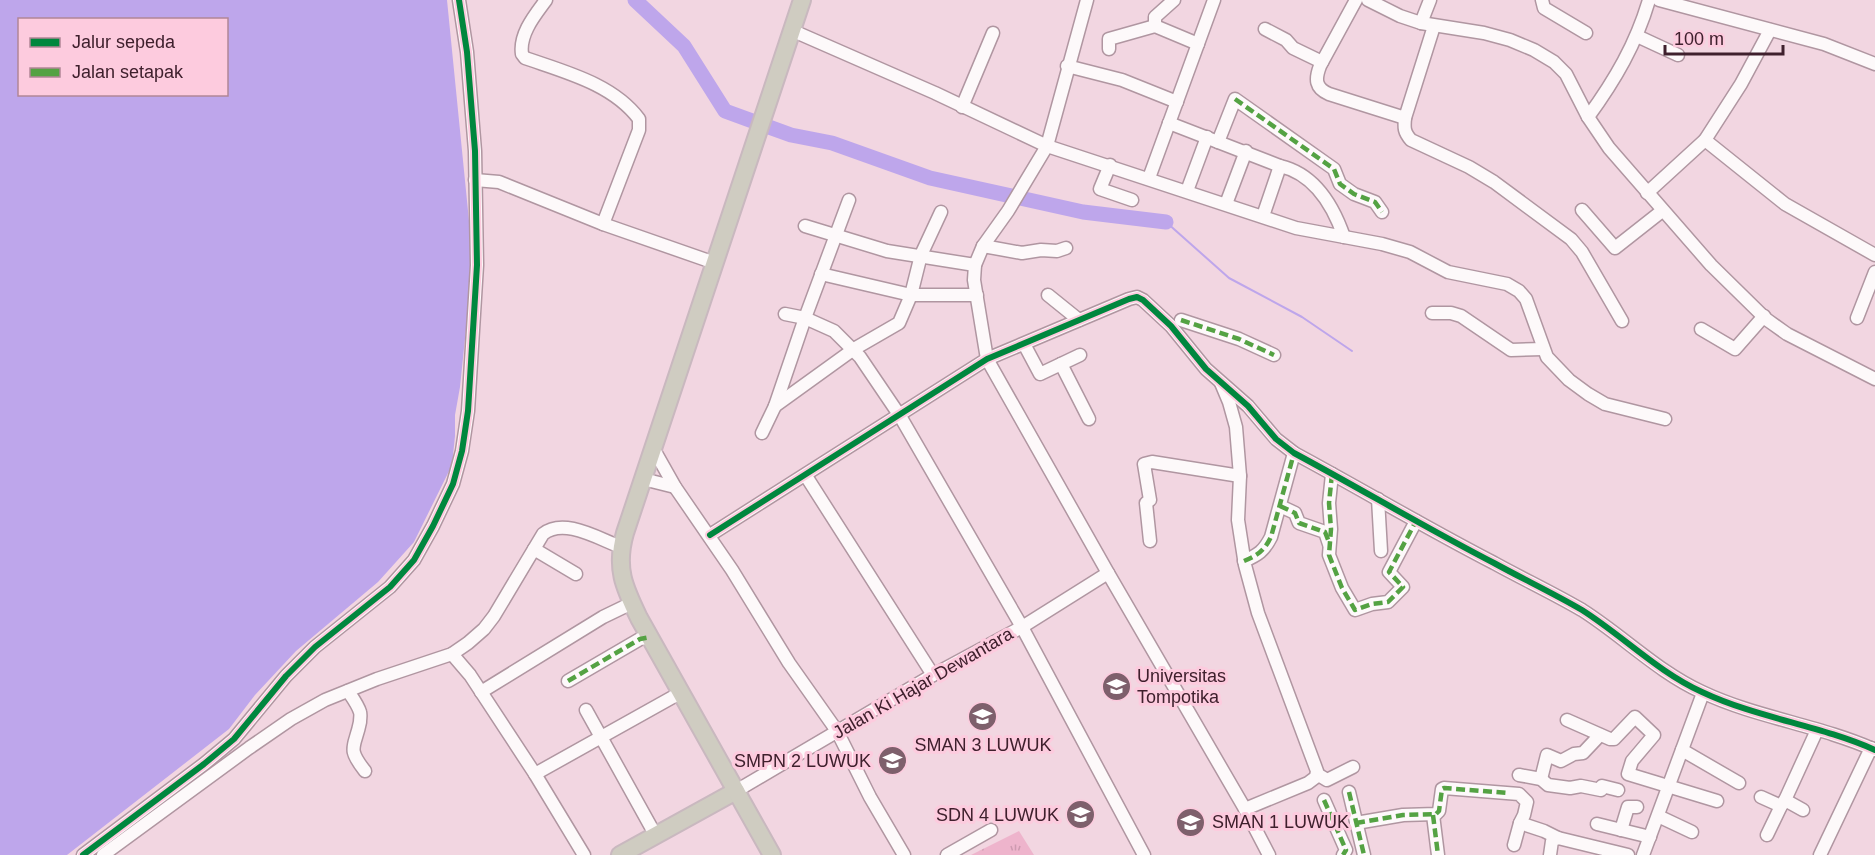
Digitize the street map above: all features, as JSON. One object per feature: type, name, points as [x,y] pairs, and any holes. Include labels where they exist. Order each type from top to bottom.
[{"type":"highway","points":[[772,855],[632,603],[620,566],[621,547],[802,0]]},
{"type":"highway","points":[[620,855],[736,791]]},
{"type":"street","points":[[83,855],[204,764],[238,735],[286,676],[315,647],[390,587],[414,560],[453,484],[462,451],[472,365],[477,265],[476,180],[467,52],[459,0]]},
{"type":"street","points":[[546,0],[529,26],[522,46],[522,54],[525,58],[592,83],[621,100],[639,119],[639,130],[603,224]]},
{"type":"street","points":[[1087,0],[1067,66],[1047,146],[1008,211],[983,246],[975,265],[977,295],[987,359],[1269,855]]},
{"type":"street","points":[[1155,26],[1155,16],[1174,0]]},
{"type":"street","points":[[1149,178],[1214,0]]},
{"type":"street","points":[[1356,0],[1322,62],[1316,76],[1316,83],[1321,91],[1406,118]]},
{"type":"street","points":[[1368,0],[1400,16],[1421,23],[1484,33],[1510,40],[1554,62],[1566,74],[1588,117],[1609,148],[1711,265],[1764,316],[1787,334],[1875,379]]},
{"type":"street","points":[[1421,23],[1430,0]]},
{"type":"street","points":[[1542,0],[1544,8],[1586,33]]},
{"type":"street","points":[[1588,117],[1609,89],[1637,36],[1649,0]]},
{"type":"street","points":[[1659,0],[1824,44],[1875,64]]},
{"type":"street","points":[[1109,50],[1109,39],[1155,26],[1198,44]]},
{"type":"street","points":[[1434,26],[1406,118],[1404,128],[1406,134],[1412,140],[1494,182],[1571,239],[1586,257],[1622,321]]},
{"type":"street","points":[[1265,29],[1286,40],[1293,48],[1322,62]]},
{"type":"street","points":[[791,30],[1047,146],[1296,228],[1410,252],[1448,272],[1493,280],[1519,291],[1526,299],[1543,349],[1553,365],[1588,394],[1605,404],[1665,419]]},
{"type":"street","points":[[1647,194],[1705,140],[1741,84],[1770,30]]},
{"type":"street","points":[[962,106],[993,33]]},
{"type":"street","points":[[1637,36],[1678,55]]},
{"type":"street","points":[[1067,66],[1122,80],[1177,102]]},
{"type":"street","points":[[1187,191],[1212,139],[1235,99],[1334,169],[1340,184],[1354,194],[1375,202],[1382,212]]},
{"type":"street","points":[[1169,123],[1300,172],[1313,182],[1333,213],[1344,237]]},
{"type":"street","points":[[1705,140],[1785,204],[1875,255]]},
{"type":"street","points":[[1226,204],[1246,151]]},
{"type":"street","points":[[1110,165],[1100,189],[1132,200]]},
{"type":"street","points":[[1263,216],[1280,166]]},
{"type":"street","points":[[476,180],[499,182],[603,224],[715,262]]},
{"type":"street","points":[[762,433],[775,406],[849,200]]},
{"type":"street","points":[[1582,210],[1615,248],[1662,211]]},
{"type":"street","points":[[775,406],[854,350],[899,323],[911,295],[921,255],[941,212]]},
{"type":"street","points":[[805,226],[904,255],[921,255],[975,265]]},
{"type":"street","points":[[983,246],[1022,253],[1041,250],[1057,251],[1066,248]]},
{"type":"street","points":[[1857,318],[1875,272]]},
{"type":"street","points":[[821,274],[911,295],[977,295]]},
{"type":"street","points":[[1047,295],[1079,320]]},
{"type":"street","points":[[710,535],[987,359],[1137,297],[1181,320],[1239,339],[1274,355]]},
{"type":"street","points":[[1432,313],[1451,313],[1461,316],[1511,350],[1543,349]]},
{"type":"street","points":[[785,315],[805,318],[834,331],[854,350],[900,416],[1022,627],[1144,855]]},
{"type":"street","points":[[1701,329],[1735,349],[1764,316]]},
{"type":"street","points":[[1181,320],[1196,359],[1248,406],[1276,439],[1294,453],[1493,563],[1542,586],[1610,628],[1669,673],[1704,693],[1873,749],[1820,855]]},
{"type":"street","points":[[1024,344],[1040,374],[1080,355]]},
{"type":"street","points":[[1061,364],[1089,419]]},
{"type":"street","points":[[1220,382],[1236,427],[1240,476],[1238,520],[1244,561],[1258,613],[1317,774],[1327,780],[1353,767]]},
{"type":"street","points":[[653,448],[675,487],[710,535],[789,663],[837,731],[870,796],[904,855]]},
{"type":"street","points":[[1244,561],[1260,554],[1271,537],[1294,453]]},
{"type":"street","points":[[1150,541],[1146,503],[1150,500],[1144,464],[1152,462],[1240,476]]},
{"type":"street","points":[[1332,474],[1329,503],[1331,529],[1329,555],[1355,610],[1372,604],[1388,603],[1403,586],[1389,572],[1416,521]]},
{"type":"street","points":[[806,476],[933,675]]},
{"type":"street","points":[[643,479],[675,487]]},
{"type":"street","points":[[1378,499],[1381,551]]},
{"type":"street","points":[[1280,506],[1296,513],[1299,523],[1325,532],[1329,544]]},
{"type":"street","points":[[103,855],[117,851],[249,748],[291,719],[325,700],[452,654],[484,629],[543,534],[550,529],[578,531],[621,547]]},
{"type":"street","points":[[534,549],[576,574]]},
{"type":"street","name":"Jalan Ki Hajar Dewantara","points":[[736,791],[933,675],[1022,627],[1108,573]]},
{"type":"street","points":[[482,692],[603,617],[632,603]]},
{"type":"street","points":[[568,681],[640,639],[650,637]]},
{"type":"street","points":[[452,654],[482,692],[584,855]]},
{"type":"street","points":[[348,691],[360,711],[361,719],[352,745],[354,757],[365,771]]},
{"type":"street","points":[[535,774],[680,693]]},
{"type":"street","points":[[1643,855],[1704,693]]},
{"type":"street","points":[[586,710],[656,836]]},
{"type":"street","points":[[1567,720],[1614,739],[1635,717],[1654,735],[1632,761],[1628,774],[1717,801]]},
{"type":"street","points":[[1767,835],[1817,730]]},
{"type":"street","points":[[238,735],[246,740],[249,748]]},
{"type":"street","points":[[1541,779],[1546,755],[1561,761],[1574,754],[1583,753],[1600,735]]},
{"type":"street","points":[[1682,750],[1739,783]]},
{"type":"street","points":[[1245,810],[1308,783],[1317,774]]},
{"type":"street","points":[[1519,776],[1541,779],[1548,785],[1570,788],[1581,786],[1601,790],[1602,786],[1618,790]]},
{"type":"street","points":[[1356,823],[1403,815],[1433,815],[1439,811],[1443,788],[1508,792],[1519,794],[1527,802],[1514,845]]},
{"type":"street","points":[[1349,792],[1364,855]]},
{"type":"street","points":[[1761,798],[1803,810]]},
{"type":"street","points":[[1324,800],[1347,850],[1343,855]]},
{"type":"street","points":[[1621,830],[1628,807],[1637,807]]},
{"type":"street","points":[[1433,815],[1438,855]]},
{"type":"street","points":[[1658,816],[1692,832]]},
{"type":"street","points":[[1520,823],[1558,838],[1628,855]]},
{"type":"street","points":[[1597,824],[1650,837]]},
{"type":"street","points":[[947,855],[991,830]]},
{"type":"street","points":[[1550,855],[1552,841],[1558,838]]},
{"type":"green space","points":[[1019,831],[1034,855],[971,855]]},
{"type":"shaded area","points":[[0,0],[447,0],[473,261],[455,415],[452,465],[414,542],[378,582],[296,651],[255,695],[229,729],[67,855],[0,855]]},
{"type":"waterway","points":[[635,0],[684,46],[725,111],[791,135],[832,143],[930,178],[1083,212],[1166,222]]},
{"type":"waterway","points":[[1166,222],[1229,278],[1302,317],[1352,351]]},
{"type":"marked path","points":[[1235,99],[1334,169],[1340,184],[1354,194],[1375,202],[1382,212]]},
{"type":"marked path","points":[[1181,320],[1239,339],[1274,355]]},
{"type":"marked path","points":[[1244,561],[1260,552],[1271,537],[1294,453]]},
{"type":"marked path","points":[[1332,474],[1329,503],[1331,529],[1329,555],[1342,588],[1355,610],[1372,604],[1388,602],[1403,587],[1389,572],[1416,521]]},
{"type":"marked path","points":[[1280,506],[1295,513],[1299,523],[1325,532],[1329,542]]},
{"type":"marked path","points":[[568,681],[640,639],[650,637]]},
{"type":"marked path","points":[[1356,823],[1403,815],[1436,814],[1439,811],[1444,788],[1508,793]]},
{"type":"marked path","points":[[1349,792],[1364,855]]},
{"type":"marked path","points":[[1324,800],[1346,850],[1343,855]]},
{"type":"marked path","points":[[1433,815],[1438,855]]},
{"type":"cycle path","points":[[83,855],[234,739],[286,676],[315,647],[390,587],[414,560],[453,484],[462,451],[468,411],[477,265],[475,151],[467,52],[459,0]]},
{"type":"cycle path","points":[[710,535],[987,359],[1137,297],[1171,326],[1206,369],[1248,406],[1276,439],[1294,453],[1582,610],[1686,684],[1744,709],[1832,734],[1875,750]]},
{"type":"place","name":"Universitas Tompotika","points":[[1116,686]]},
{"type":"place","name":"SMAN 3 LUWUK","points":[[983,716]]},
{"type":"place","name":"SMPN 2 LUWUK","points":[[892,761]]},
{"type":"place","name":"SDN 4 LUWUK","points":[[1080,815]]},
{"type":"place","name":"SMAN 1 LUWUK","points":[[1191,822]]}]
